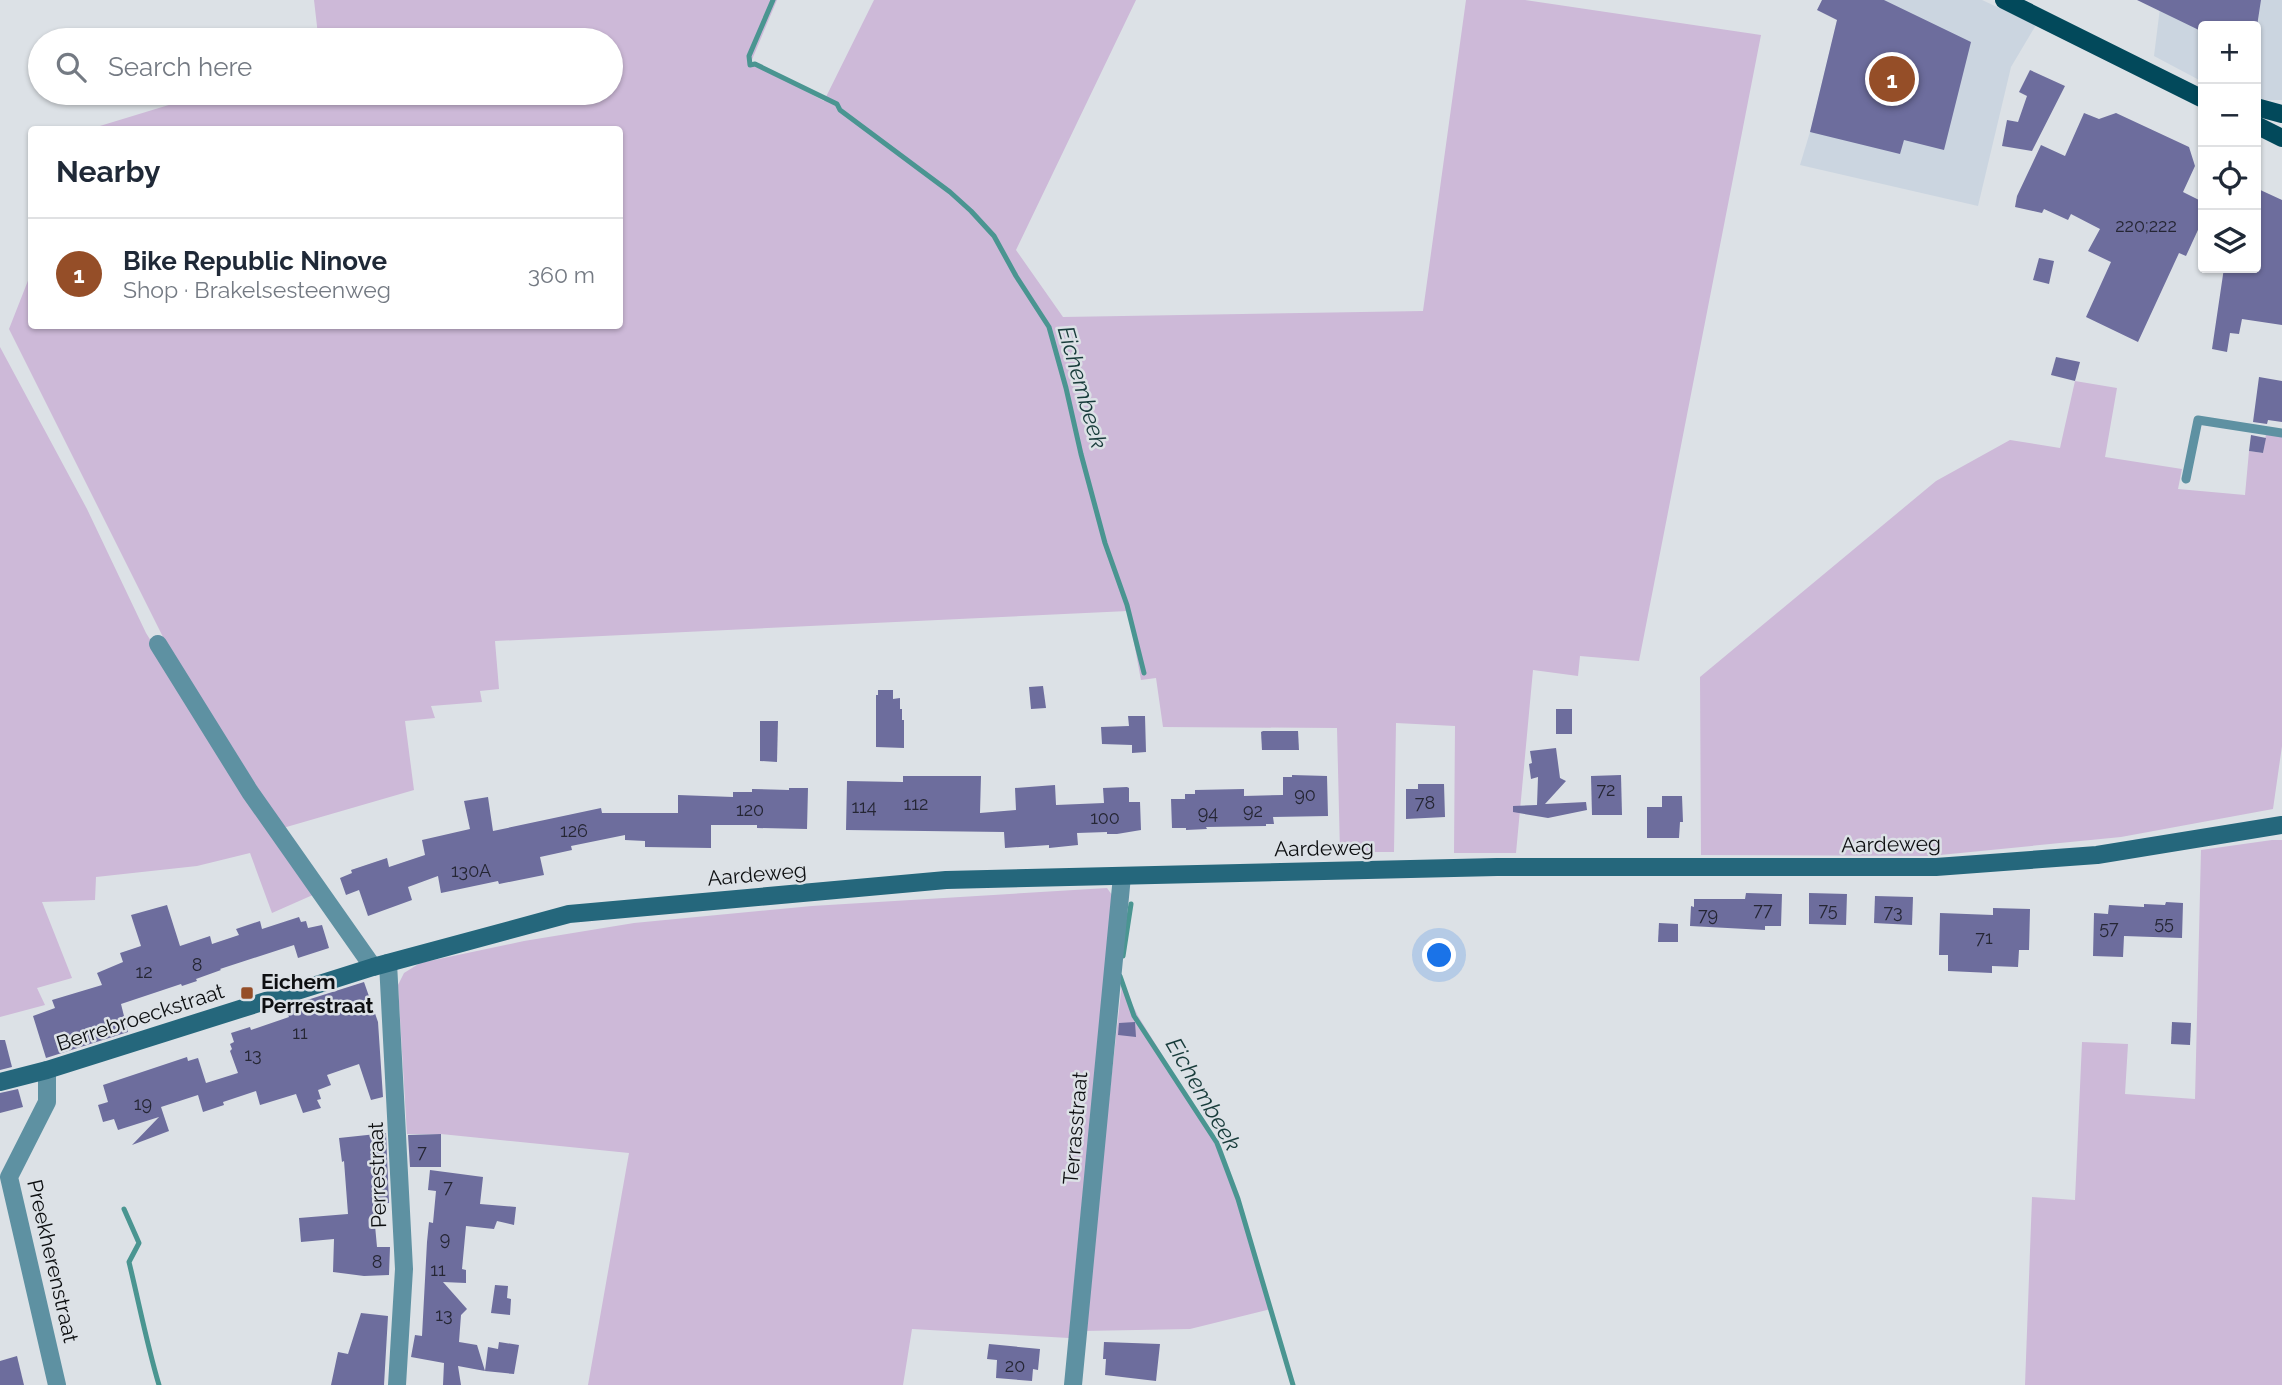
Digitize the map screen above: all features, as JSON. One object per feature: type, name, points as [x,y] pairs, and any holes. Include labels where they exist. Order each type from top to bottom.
[{"type":"main road","points":[[2004,0],[2198,97]]},
{"type":"main road","points":[[2025,0],[2198,86]]},
{"type":"main road","points":[[2261,108],[2282,114]]},
{"type":"main road","points":[[2261,128],[2282,138]]},
{"type":"street","points":[[158,644],[250,792],[381,965]]},
{"type":"street","name":"Aardeweg","points":[[381,965],[569,914],[946,880],[1497,867],[1936,867],[2097,855],[2282,825]]},
{"type":"street","name":"Terrasstraat","points":[[1073,1385],[1122,876]]},
{"type":"street","name":"Berrebroeckstraat","points":[[0,1082],[47,1070],[381,965]]},
{"type":"street","name":"Perrestraat","points":[[381,965],[404,1269],[397,1385]]},
{"type":"street","name":"Preekherenstraat","points":[[47,1070],[47,1102],[5,1177],[57,1385]]},
{"type":"lane","points":[[2186,480],[2198,420],[2282,433]]},
{"type":"shaded area","points":[[314,0],[777,0],[751,62],[824,101],[874,0],[1136,0],[1016,250],[1063,317],[1423,311],[1466,0],[1525,0],[1761,35],[1639,661],[1580,656],[1578,676],[1533,670],[1516,853],[1454,853],[1455,726],[1396,723],[1394,852],[1340,852],[1337,728],[1163,727],[1156,678],[1141,680],[1128,611],[495,641],[499,689],[480,691],[482,702],[431,706],[435,718],[405,721],[414,790],[283,828],[166,643],[9,329],[28,281],[28,329],[623,329],[623,126],[100,126],[169,105],[623,105],[623,28],[317,28]]},
{"type":"shaded area","points":[[1842,0],[1982,0],[2036,25],[2011,67],[1978,206],[1800,165]]},
{"type":"shaded area","points":[[2161,0],[2282,0],[2282,100],[2261,99],[2261,21],[2198,21],[2198,79],[2154,56]]},
{"type":"shaded area","points":[[0,347],[87,509],[146,633],[237,779],[315,894],[272,913],[250,853],[197,866],[96,877],[95,900],[42,902],[72,978],[37,988],[45,1005],[0,1017]]},
{"type":"shaded area","points":[[2075,381],[2117,388],[2105,457],[2182,469],[2178,489],[2245,495],[2249,451],[2263,453],[2266,434],[2282,437],[2282,746],[2273,809],[2121,837],[1930,856],[1701,855],[1700,677],[1936,481],[2010,440],[2060,448]]},
{"type":"shaded area","points":[[2282,840],[2282,1385],[2025,1385],[2032,1197],[2075,1200],[2082,1042],[2128,1044],[2125,1094],[2195,1099],[2201,850]]},
{"type":"shaded area","points":[[1107,888],[1112,895],[1069,1338],[912,1329],[903,1385],[588,1385],[629,1153],[441,1134],[407,1134],[398,985],[404,973],[420,963],[524,941],[634,923],[812,906]]},
{"type":"shaded area","points":[[1122,983],[1138,1016],[1217,1143],[1238,1199],[1271,1309],[1190,1329],[1083,1331]]},
{"type":"building","points":[[1822,0],[1884,0],[1971,42],[1944,150],[1904,140],[1900,154],[1810,132],[1837,20],[1817,10]]},
{"type":"building","points":[[2137,0],[2261,0],[2258,21],[2198,21],[2198,30]]},
{"type":"building","points":[[2030,70],[2065,86],[2032,151],[2002,146],[2007,120],[2018,122],[2027,96],[2019,92]]},
{"type":"building","points":[[2084,113],[2099,119],[2116,113],[2189,147],[2195,166],[2183,192],[2198,200],[2198,230],[2186,256],[2179,253],[2138,342],[2086,317],[2111,262],[2088,251],[2100,229],[2071,214],[2068,220],[2044,209],[2042,213],[2015,207],[2017,196],[2041,145],[2065,156]]},
{"type":"building","points":[[2261,190],[2282,200],[2282,325],[2242,319],[2239,334],[2230,333],[2227,352],[2212,349],[2223,273],[2261,273]]},
{"type":"building","points":[[2039,258],[2054,261],[2049,284],[2033,280]]},
{"type":"building","points":[[2056,357],[2080,362],[2075,381],[2051,375]]},
{"type":"building","points":[[2259,377],[2282,381],[2282,422],[2253,422]]},
{"type":"building","points":[[2251,435],[2266,438],[2263,453],[2249,451]]},
{"type":"building","points":[[1043,686],[1046,708],[1031,709],[1029,687]]},
{"type":"building","points":[[878,690],[893,690],[893,699],[900,698],[904,720],[904,748],[876,747]]},
{"type":"building","points":[[1556,709],[1572,709],[1572,734],[1556,734]]},
{"type":"building","points":[[1128,716],[1145,716],[1146,752],[1132,753],[1132,745],[1102,744],[1101,727],[1129,726]]},
{"type":"building","points":[[760,721],[778,721],[777,762],[760,761]]},
{"type":"building","points":[[1263,731],[1298,731],[1299,750],[1262,750]]},
{"type":"building","points":[[1556,748],[1560,778],[1566,781],[1545,804],[1586,802],[1587,810],[1548,818],[1513,812],[1513,806],[1537,805],[1538,777],[1531,779],[1530,751]]},
{"type":"building","points":[[1621,775],[1622,815],[1592,815],[1591,776]]},
{"type":"building","points":[[903,776],[981,776],[980,813],[1016,810],[1015,788],[1055,785],[1056,805],[1104,803],[1103,788],[1127,787],[1129,802],[1140,802],[1141,830],[1117,834],[1077,833],[1078,845],[1005,848],[1004,832],[846,830],[847,781],[903,782]]},
{"type":"building","points":[[1327,776],[1328,816],[1273,817],[1274,824],[1266,826],[1186,830],[1172,828],[1171,799],[1185,799],[1185,794],[1195,794],[1195,790],[1244,789],[1244,796],[1283,795],[1283,777]]},
{"type":"building","points":[[1418,784],[1444,784],[1445,817],[1406,819],[1406,789],[1418,789]]},
{"type":"building","points":[[808,788],[807,829],[711,825],[711,848],[645,847],[645,841],[625,840],[625,835],[571,846],[572,850],[540,857],[544,875],[441,893],[438,876],[408,887],[412,900],[368,916],[359,890],[346,895],[340,878],[352,873],[351,870],[387,858],[389,867],[425,855],[422,840],[470,829],[464,801],[488,797],[493,831],[601,808],[602,813],[678,813],[678,795],[733,797],[733,792]]},
{"type":"building","points":[[1662,796],[1682,796],[1683,822],[1680,822],[1679,838],[1647,838],[1647,807],[1662,807]]},
{"type":"building","points":[[1746,893],[1782,894],[1781,926],[1765,926],[1765,930],[1690,926],[1694,899],[1745,899]]},
{"type":"building","points":[[1809,893],[1847,894],[1846,925],[1809,924]]},
{"type":"building","points":[[1875,896],[1913,897],[1912,925],[1874,923]]},
{"type":"building","points":[[2166,902],[2183,903],[2182,938],[2124,936],[2123,957],[2093,956],[2094,913],[2108,914],[2109,905],[2144,907],[2144,904],[2165,905]]},
{"type":"building","points":[[167,905],[180,946],[210,936],[212,944],[239,935],[236,929],[260,921],[262,929],[299,917],[301,922],[306,921],[308,928],[322,925],[329,948],[298,958],[294,945],[220,969],[196,979],[197,981],[121,1004],[128,1032],[46,1058],[33,1016],[55,1008],[52,1000],[102,985],[97,973],[123,962],[120,953],[141,946],[131,915]]},
{"type":"building","points":[[1993,908],[2030,909],[2029,950],[2019,950],[2018,967],[1992,966],[1992,973],[1948,971],[1948,955],[1939,955],[1940,913],[1993,915]]},
{"type":"building","points":[[1659,923],[1678,924],[1678,942],[1658,942]]},
{"type":"building","points":[[364,982],[378,1022],[383,1097],[371,1100],[359,1064],[327,1075],[331,1085],[318,1090],[321,1099],[317,1100],[321,1108],[303,1113],[296,1094],[260,1105],[256,1091],[203,1112],[198,1095],[161,1107],[169,1131],[132,1145],[159,1117],[118,1130],[114,1119],[103,1122],[98,1105],[108,1102],[103,1085],[187,1057],[188,1061],[198,1058],[206,1083],[238,1073],[230,1051],[230,1044],[234,1042],[231,1033],[250,1027],[251,1030],[289,1017],[285,1007]]},
{"type":"building","points":[[1135,1022],[1136,1037],[1118,1035],[1119,1023]]},
{"type":"building","points":[[2172,1022],[2191,1023],[2190,1045],[2171,1044]]},
{"type":"building","points":[[0,1040],[5,1040],[12,1067],[0,1070]]},
{"type":"building","points":[[18,1089],[23,1107],[0,1113],[0,1093]]},
{"type":"building","points":[[386,1133],[389,1203],[373,1204],[377,1247],[390,1247],[389,1275],[364,1276],[333,1272],[334,1239],[301,1242],[299,1218],[348,1214],[344,1161],[342,1162],[339,1138]]},
{"type":"building","points":[[441,1134],[441,1167],[410,1167],[408,1135]]},
{"type":"building","points":[[430,1170],[483,1177],[480,1204],[516,1207],[514,1225],[497,1221],[494,1229],[466,1226],[462,1269],[466,1270],[466,1283],[443,1282],[467,1309],[461,1315],[459,1342],[477,1345],[485,1371],[458,1366],[461,1385],[443,1385],[444,1363],[411,1357],[415,1335],[422,1336],[427,1242],[429,1222],[433,1223],[436,1191],[428,1190]]},
{"type":"building","points":[[495,1285],[508,1286],[510,1315],[491,1313]]},
{"type":"building","points":[[361,1313],[388,1316],[384,1385],[331,1385],[338,1352],[348,1354]]},
{"type":"building","points":[[499,1342],[519,1345],[514,1374],[485,1371],[488,1347],[498,1349]]},
{"type":"building","points":[[1104,1342],[1160,1344],[1156,1381],[1105,1375]]},
{"type":"building","points":[[989,1344],[1040,1349],[1038,1370],[1033,1369],[1032,1381],[996,1378],[997,1360],[987,1359]]},
{"type":"building","points":[[17,1356],[24,1385],[0,1385],[0,1361]]},
{"type":"waterway","name":"Eichembeek","points":[[773,0],[749,56],[750,65],[755,64],[837,104],[840,110],[950,192],[994,236],[1049,327],[1105,543],[1127,605],[1144,673]]},
{"type":"waterway","name":"Eichembeek","points":[[1123,956],[1131,904]]},
{"type":"waterway","name":"Eichembeek","points":[[1120,976],[1134,1016],[1217,1143],[1238,1199],[1293,1385]]},
{"type":"waterway","points":[[124,1209],[139,1243],[129,1262],[159,1385]]},
{"type":"place","name":"Bike Republic Ninove","points":[[1892,79]]},
{"type":"place","name":"Eichem Perrestraat","points":[[247,993]]}]
